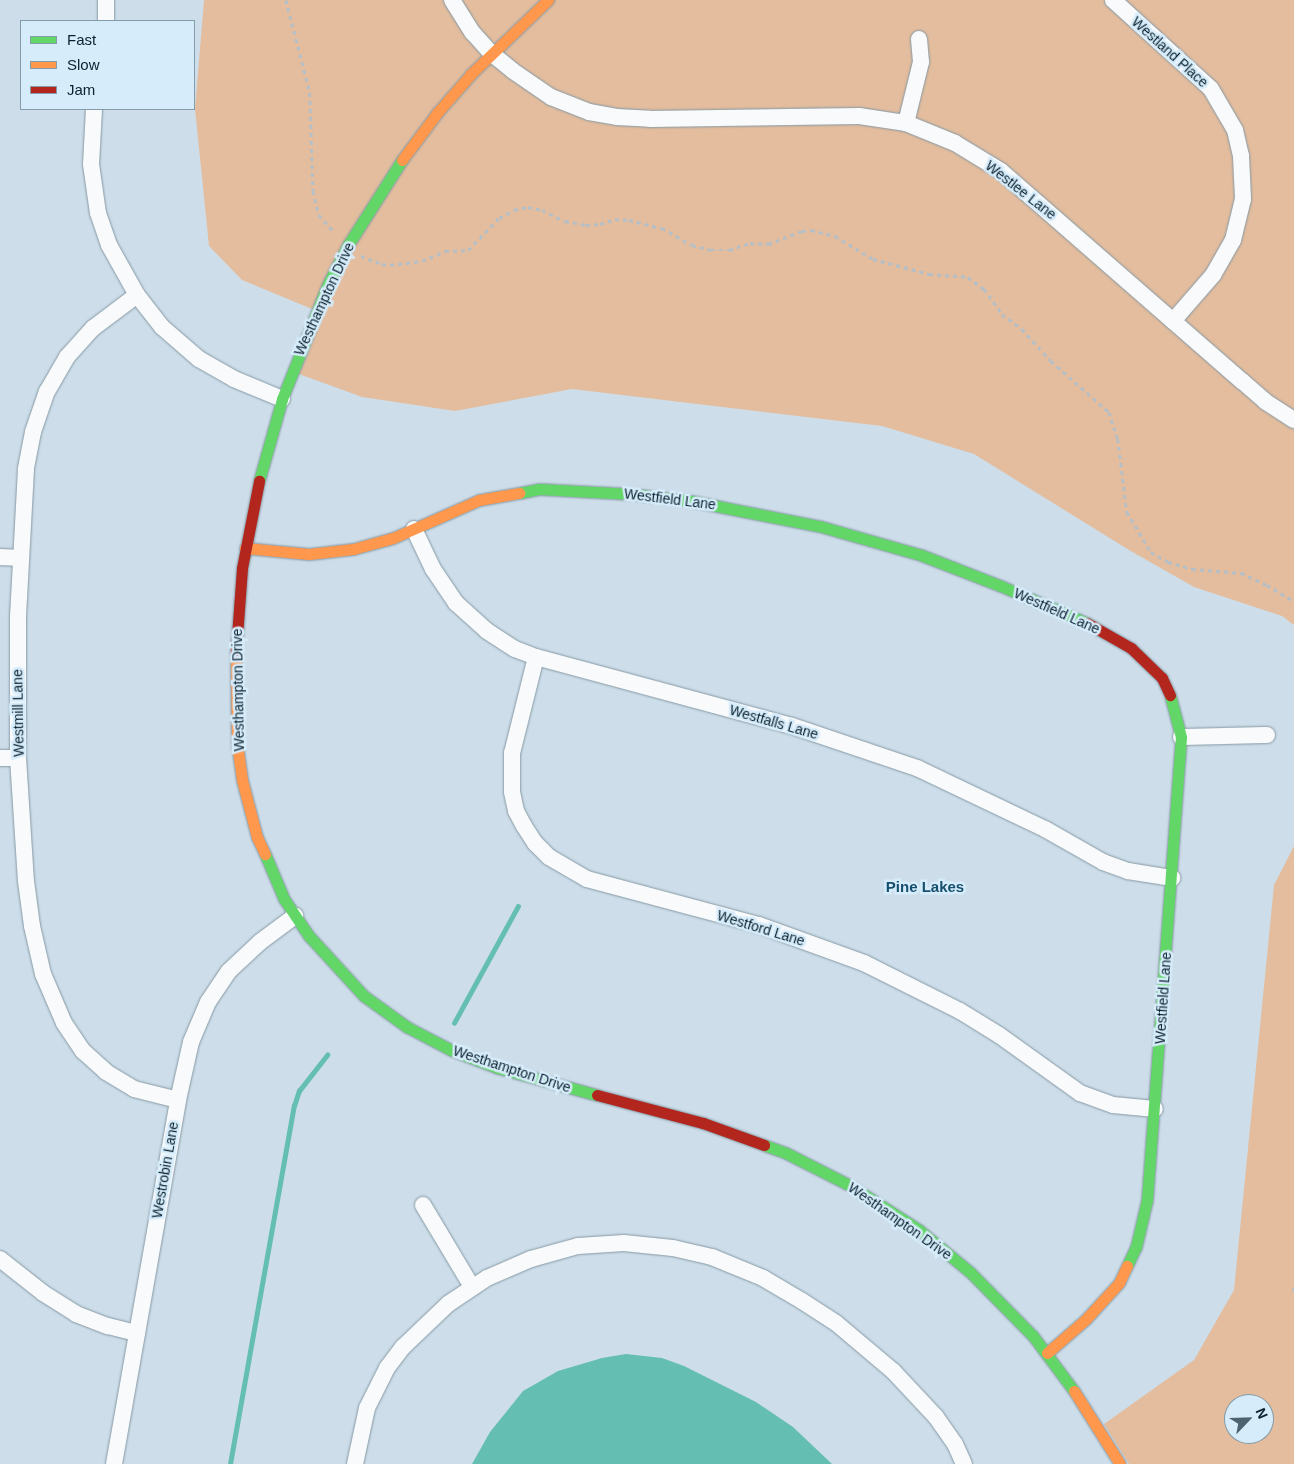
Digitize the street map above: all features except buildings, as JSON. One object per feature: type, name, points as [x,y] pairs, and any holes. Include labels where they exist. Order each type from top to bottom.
[{"type":"street","points":[[106,0],[106,20]]},
{"type":"street","name":"Westlee Lane","points":[[452,0],[474,33],[491,53],[527,82],[551,97],[576,108],[603,115],[669,119],[843,115],[874,117],[906,123],[955,143],[1001,171],[1266,402],[1294,420]]},
{"type":"street","name":"Westhampton Drive","points":[[548,0],[491,53],[423,131],[385,184],[348,245],[312,320],[282,399],[259,480],[245,548],[238,610],[235,666],[239,764],[257,837],[274,879],[296,916],[328,959],[364,996],[392,1017],[441,1046],[469,1058],[534,1078],[703,1123],[786,1154],[849,1185],[884,1206],[947,1252],[992,1293],[1047,1353],[1076,1394],[1120,1464]]},
{"type":"street","name":"Westland Place","points":[[1113,0],[1212,89],[1227,114],[1238,143],[1243,170],[1243,199],[1238,226],[1228,252],[1213,275],[1173,321]]},
{"type":"street","points":[[906,123],[921,62],[919,39]]},
{"type":"street","points":[[94,110],[91,158],[98,213],[109,245],[136,295],[162,327],[199,359],[234,379],[282,399]]},
{"type":"street","name":"Westmill Lane","points":[[136,295],[102,320],[75,347],[59,368],[38,413],[29,449],[21,558],[17,654],[18,758],[26,882],[33,934],[43,974],[64,1023],[83,1051],[106,1072],[134,1089],[178,1100]]},
{"type":"street","name":"Westfield Lane","points":[[245,548],[294,554],[324,554],[372,545],[414,529],[479,500],[517,491],[559,488],[691,501],[819,526],[921,555],[962,570],[1079,620],[1120,640],[1162,678],[1173,700],[1181,737],[1147,1200],[1136,1247],[1129,1266],[1105,1299],[1047,1353]]},
{"type":"street","name":"Westfalls Lane","points":[[414,529],[444,587],[472,619],[502,642],[536,657],[792,726],[909,765],[1036,824],[1104,862],[1128,871],[1172,878]]},
{"type":"street","points":[[0,557],[21,558]]},
{"type":"street","name":"Westford Lane","points":[[536,657],[512,753],[512,792],[516,811],[524,826],[535,843],[549,857],[587,879],[759,925],[864,963],[960,1011],[999,1035],[1080,1093],[1113,1105],[1155,1109]]},
{"type":"street","points":[[1181,737],[1267,735]]},
{"type":"street","points":[[0,758],[18,758]]},
{"type":"street","name":"Westrobin Lane","points":[[114,1464],[178,1100],[195,1029],[214,991],[229,972],[248,952],[296,916]]},
{"type":"street","points":[[423,1205],[472,1287]]},
{"type":"street","points":[[355,1464],[362,1421],[373,1393],[386,1368],[402,1347],[431,1318],[472,1287],[531,1258],[578,1246],[609,1243],[656,1245],[712,1257],[763,1278],[802,1301],[861,1343],[893,1371],[936,1417],[954,1444],[964,1464]]},
{"type":"street","points":[[0,1259],[43,1293],[76,1314],[108,1326],[137,1333]]},
{"type":"path","points":[[286,0],[310,93],[314,199],[322,220],[363,257],[382,264],[422,261],[445,251],[468,250],[499,218],[514,210],[528,207],[542,210],[565,221],[586,225],[600,224],[615,219],[629,220],[662,228],[692,245],[711,250],[729,250],[750,243],[768,244],[802,231],[811,230],[835,236],[873,258],[929,274],[968,277],[984,289],[1002,314],[1022,329],[1043,354],[1109,412],[1118,439],[1127,512],[1151,552],[1168,562],[1192,570],[1241,573],[1267,585],[1294,601]]},
{"type":"path","points":[[1294,1288],[1294,1295]]},
{"type":"shaded area","points":[[204,0],[1294,0],[1294,625],[1282,616],[1194,587],[1129,550],[974,454],[882,426],[572,389],[455,411],[362,397],[299,374],[324,314],[242,280],[209,246],[195,109]]},
{"type":"shaded area","points":[[1294,846],[1294,1464],[1129,1464],[1104,1424],[1194,1360],[1234,1290],[1274,885]]},
{"type":"shaded area","points":[[626,1354],[662,1358],[684,1366],[756,1402],[793,1427],[832,1464],[472,1464],[490,1432],[523,1391],[558,1371],[602,1358]]},
{"type":"waterway","points":[[454,1023],[518,906]]},
{"type":"waterway","points":[[230,1464],[294,1106],[299,1091],[327,1055]]},
{"type":"traffic: fast","points":[[259,481],[282,399],[328,284],[348,245],[402,160]]},
{"type":"traffic: fast","points":[[519,493],[539,489],[632,494],[691,501],[819,526],[921,555],[1001,586],[1087,623]]},
{"type":"traffic: fast","points":[[1127,1266],[1136,1247],[1147,1200],[1181,737],[1170,695]]},
{"type":"traffic: fast","points":[[265,854],[284,899],[309,936],[364,996],[407,1027],[451,1050],[498,1068],[597,1095]]},
{"type":"traffic: fast","points":[[764,1145],[786,1153],[849,1185],[919,1230],[970,1272],[1033,1336],[1074,1391]]},
{"type":"traffic: slow","points":[[402,160],[437,113],[471,74],[548,0]]},
{"type":"traffic: slow","points":[[245,548],[309,554],[353,549],[393,538],[479,500],[519,493]]},
{"type":"traffic: slow","points":[[236,650],[237,744],[242,780],[257,837],[265,854]]},
{"type":"traffic: slow","points":[[1047,1353],[1086,1319],[1119,1283],[1127,1266]]},
{"type":"traffic: slow","points":[[1074,1391],[1120,1464]]},
{"type":"traffic: jam","points":[[236,650],[242,568],[259,481]]},
{"type":"traffic: jam","points":[[1087,623],[1131,648],[1162,678],[1170,695]]},
{"type":"traffic: jam","points":[[597,1095],[703,1123],[764,1145]]},
{"type":"district","name":"Pine Lakes","points":[[925,887]]}]
